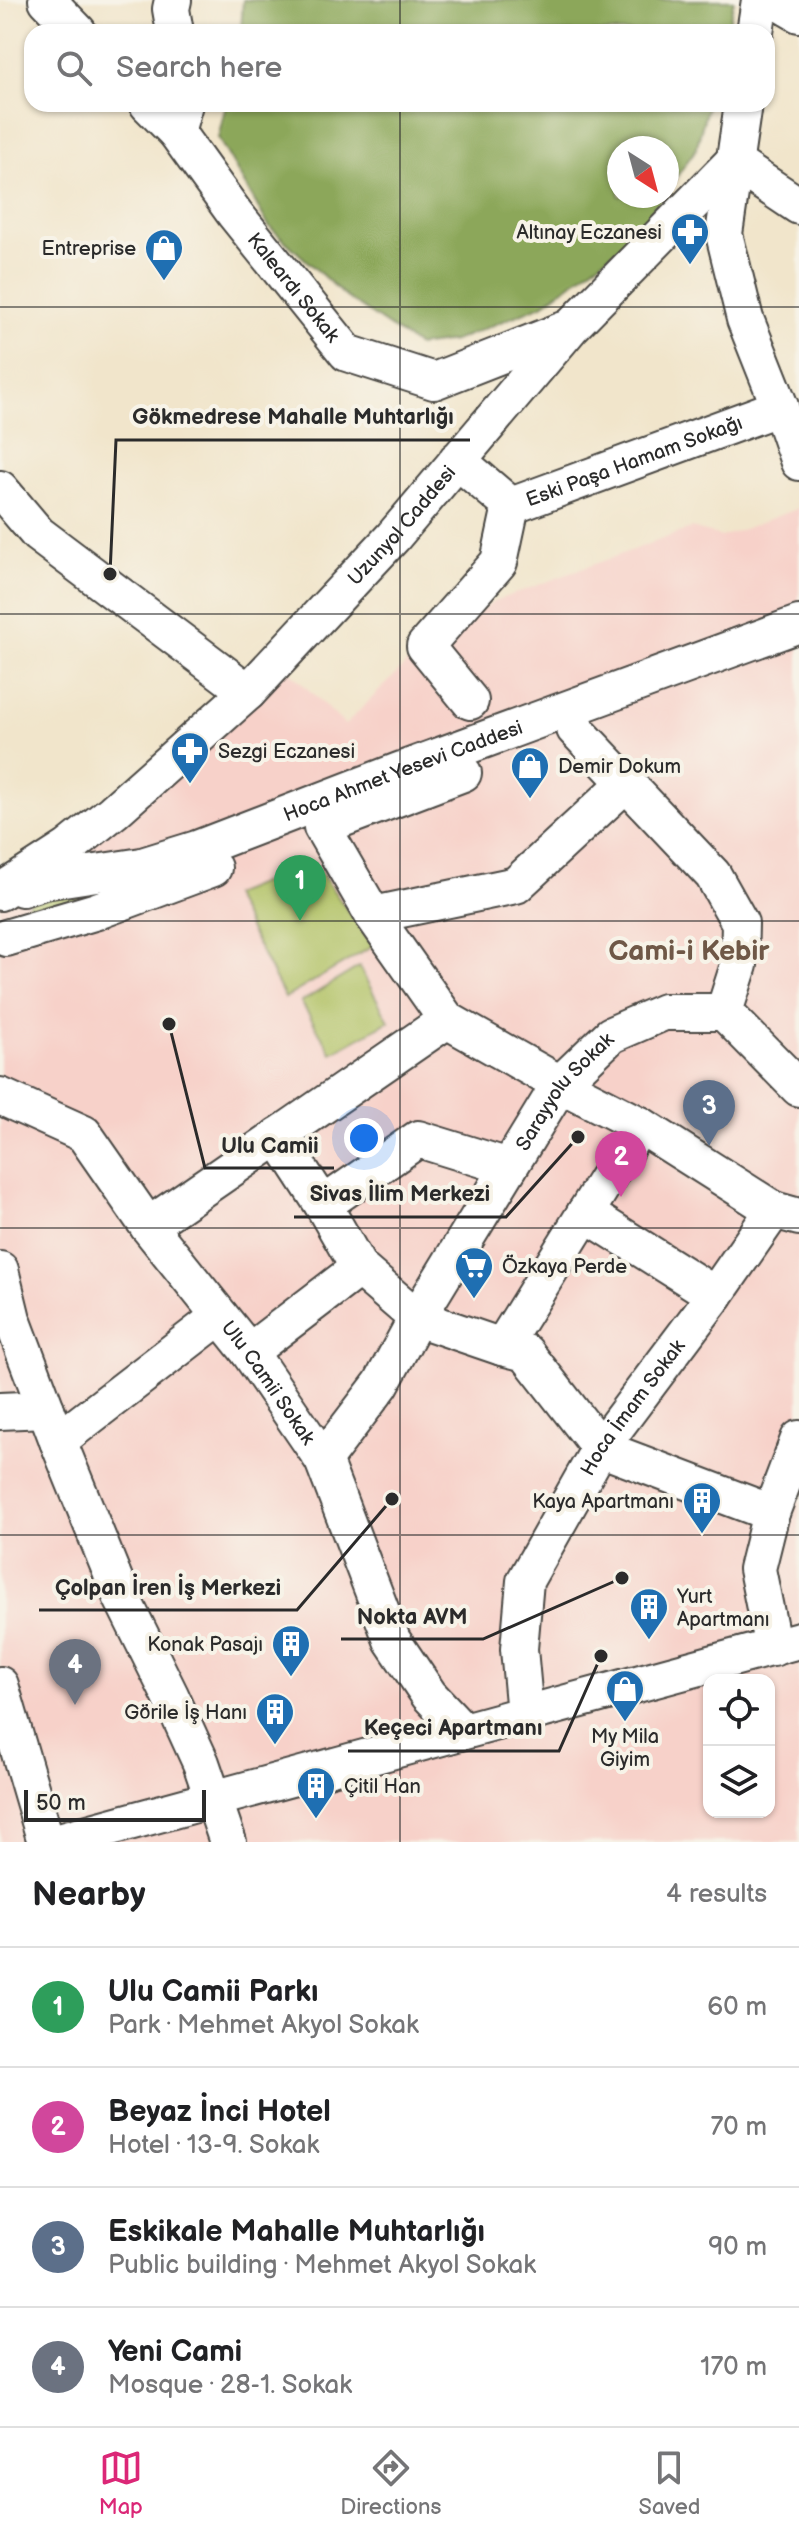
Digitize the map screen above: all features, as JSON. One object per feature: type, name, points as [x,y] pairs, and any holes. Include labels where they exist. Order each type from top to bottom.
[{"type":"street","points":[[47,0],[70,24]]},
{"type":"street","points":[[173,0],[174,24]]},
{"type":"street","points":[[756,24],[760,0]]},
{"type":"street","points":[[775,0],[799,14]]},
{"type":"street","points":[[742,112],[724,234],[745,319],[799,462]]},
{"type":"street","name":"Kaleardı Sokak","points":[[180,118],[235,214],[347,353],[434,381],[570,328]]},
{"type":"street","points":[[733,162],[799,206]]},
{"type":"street","name":"Uzunyol Caddesi","points":[[0,894],[68,848],[113,812],[248,692],[393,537],[570,328],[733,162]]},
{"type":"street","name":"Eski Paşa Hamam Sokağı","points":[[457,460],[511,506],[780,407]]},
{"type":"street","points":[[0,489],[38,534],[248,692]]},
{"type":"street","points":[[470,701],[425,646],[499,562],[511,506]]},
{"type":"street","name":"Hoca Ahmet Yesevi Caddesi","points":[[0,894],[44,881],[142,866],[197,849],[799,624]]},
{"type":"street","name":"Hoca Ahmet Yesevi Caddesi","points":[[2,936],[97,911],[799,646]]},
{"type":"street","points":[[575,729],[713,875],[740,923],[739,965],[724,1012],[799,1088]]},
{"type":"street","points":[[373,915],[516,885],[626,783]]},
{"type":"street","points":[[113,812],[119,848],[142,866]]},
{"type":"street","points":[[322,827],[373,915],[447,1020],[640,1125],[787,1214]]},
{"type":"street","name":"Sarayyolu Sokak","points":[[323,1460],[381,1384],[417,1318],[560,1084],[611,1035],[624,1029],[664,1012],[724,1012]]},
{"type":"street","points":[[148,1226],[447,1020]]},
{"type":"street","name":"Ulu Camii Sokak","points":[[0,1096],[84,1134],[148,1226],[249,1352],[323,1460],[392,1640],[429,1695],[463,1731]]},
{"type":"street","points":[[502,1347],[640,1125]]},
{"type":"street","points":[[278,1136],[359,1268],[417,1318],[526,1353],[600,1448],[771,1513]]},
{"type":"street","points":[[323,1205],[418,1139],[509,1167]]},
{"type":"street","points":[[585,1213],[715,1295]]},
{"type":"street","name":"Hoca İmam Sokak","points":[[525,1714],[519,1649],[525,1581],[600,1448],[715,1295],[787,1214]]},
{"type":"street","points":[[249,1352],[359,1268]]},
{"type":"street","points":[[0,1270],[6,1316],[121,1596],[201,1763],[228,1842]]},
{"type":"street","points":[[0,1411],[52,1425],[220,1316]]},
{"type":"street","points":[[55,1842],[786,1644],[757,1569],[771,1513],[799,1439]]},
{"type":"street","points":[[0,1685],[8,1738],[46,1842]]},
{"type":"shaded area","points":[[799,508],[799,1842],[0,1842],[0,881],[103,809],[272,654],[345,725],[412,658],[495,601],[692,528],[722,537]]},
{"type":"green space","points":[[243,0],[734,0],[729,24],[242,24]]},
{"type":"green space","points":[[224,112],[706,112],[696,149],[679,173],[679,136],[607,136],[607,208],[655,208],[635,236],[542,305],[454,341],[418,346],[346,297],[269,226],[218,138]]},
{"type":"green space","points":[[313,862],[373,946],[285,998],[232,895]]},
{"type":"green space","points":[[160,876],[28,921],[26,909],[34,893]]},
{"type":"green space","points":[[359,967],[389,1021],[332,1053],[301,1002]]},
{"type":"place","name":"Altınay Eczanesi","points":[[690,266]]},
{"type":"place","name":"Entreprise","points":[[164,282]]},
{"type":"place","name":"Gökmedrese Mahalle Muhtarlığı","points":[[110,574]]},
{"type":"place","name":"Sezgi Eczanesi","points":[[190,785]]},
{"type":"place","name":"Demir Dokum","points":[[530,800]]},
{"type":"place","name":"Ulu Camii Parkı","points":[[300,921]]},
{"type":"place","name":"Ulu Camii","points":[[169,1024]]},
{"type":"place","name":"Sivas İlim Merkezi","points":[[578,1137]]},
{"type":"place","name":"Eskikale Mahalle Muhtarlığı","points":[[709,1146]]},
{"type":"place","name":"Beyaz İnci Hotel","points":[[621,1197]]},
{"type":"place","name":"Özkaya Perde","points":[[474,1300]]},
{"type":"place","name":"Çolpan İren İş Merkezi","points":[[392,1499]]},
{"type":"place","name":"Kaya Apartmanı","points":[[702,1535]]},
{"type":"place","name":"Nokta AVM","points":[[622,1578]]},
{"type":"place","name":"Yurt Apartmanı","points":[[649,1641]]},
{"type":"place","name":"Keçeci Apartmanı","points":[[601,1656]]},
{"type":"place","name":"Konak Pasajı","points":[[291,1678]]},
{"type":"place","name":"Yeni Cami","points":[[75,1705]]},
{"type":"place","name":"My Mila Giyim","points":[[625,1723]]},
{"type":"place","name":"Görile İş Hanı","points":[[275,1746]]},
{"type":"place","name":"Çitil Han","points":[[316,1820]]},
{"type":"district","name":"Cami-i Kebir","points":[[689,950]]}]
